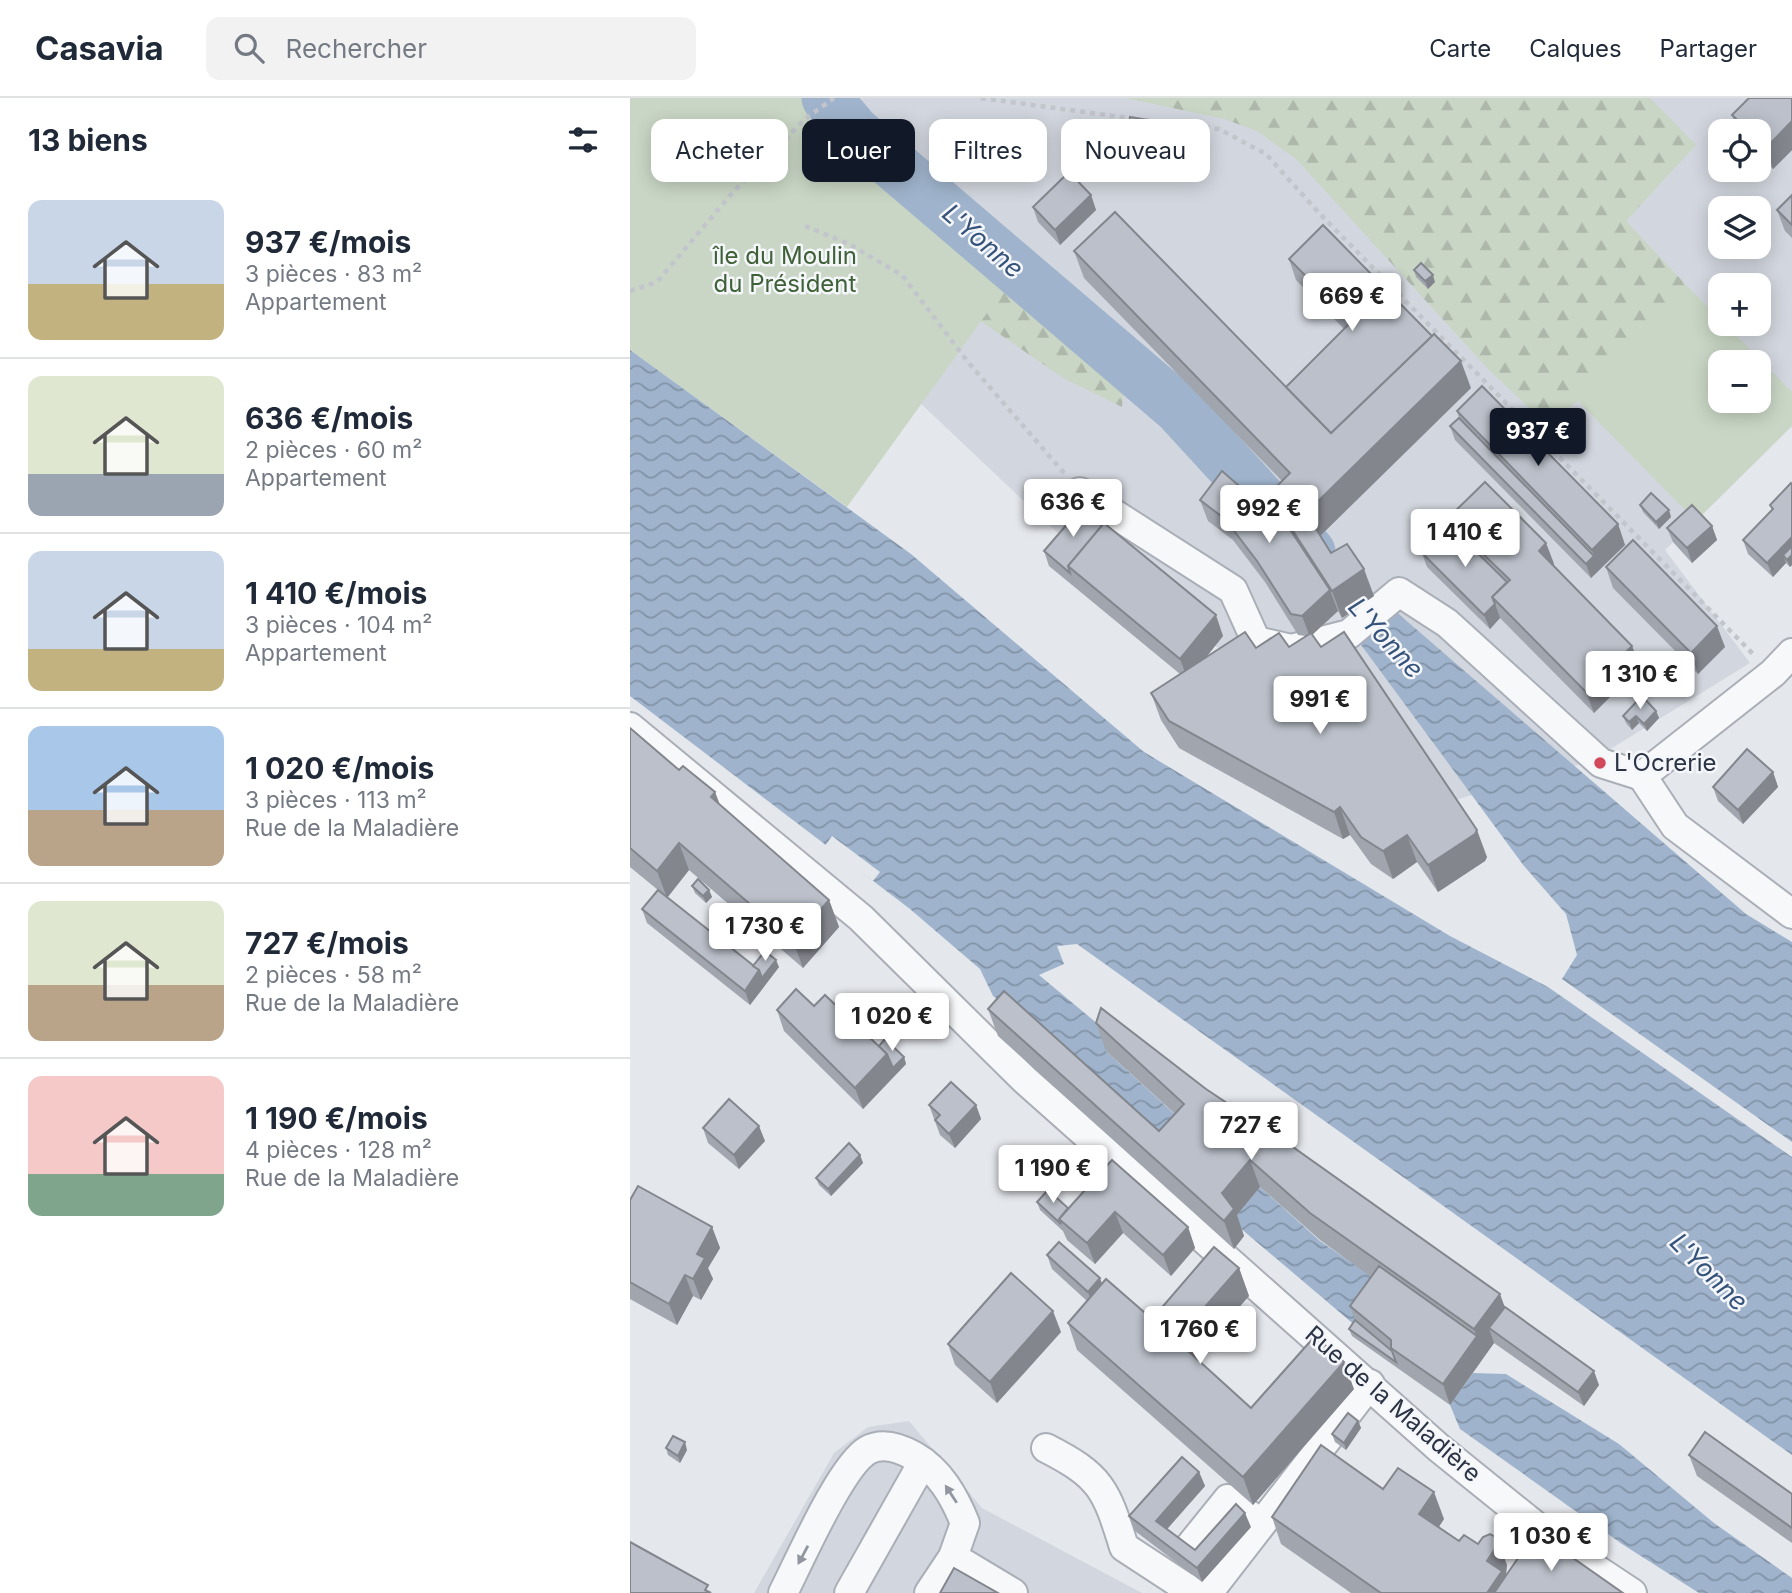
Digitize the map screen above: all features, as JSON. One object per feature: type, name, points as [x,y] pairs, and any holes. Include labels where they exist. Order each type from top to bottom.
[{"type":"street","points":[[1080,492],[1233,590],[1256,641],[1291,649],[1349,634],[1399,592],[1447,623],[1601,763],[1642,776],[1675,826],[1792,914]]},
{"type":"street","points":[[1642,776],[1773,673],[1792,653]]},
{"type":"street","name":"Rue de la Maladière","points":[[630,727],[861,918],[1025,1080],[1439,1448],[1558,1544],[1632,1593]]},
{"type":"street","points":[[1208,1593],[1370,1384]]},
{"type":"street","points":[[783,1593],[850,1466],[869,1449],[896,1446],[923,1462],[952,1493],[965,1523],[953,1557],[929,1593]]},
{"type":"street","points":[[1046,1448],[1084,1467],[1110,1501],[1124,1547],[1185,1587],[1201,1593]]},
{"type":"street","points":[[849,1593],[923,1462]]},
{"type":"street","points":[[1190,1546],[1228,1499],[1261,1524]]},
{"type":"street","points":[[953,1557],[1013,1593]]},
{"type":"path","points":[[630,291],[657,282],[733,192],[805,119],[834,98]]},
{"type":"path","points":[[981,98],[1219,129],[1266,154],[1329,223],[1744,645]]},
{"type":"path","points":[[805,226],[849,244],[902,275],[968,362],[1080,492]]},
{"type":"shaded area","points":[[861,98],[1792,98],[1792,426],[1665,550],[1750,663],[1591,761],[1455,800],[1097,570],[881,366],[777,217],[821,182],[915,182],[915,119],[874,119]]},
{"type":"shaded area","points":[[909,1421],[982,1508],[1142,1593],[754,1593],[834,1453],[868,1427]]},
{"type":"green space","name":"île du Moulin du Président","points":[[630,98],[850,98],[866,119],[802,119],[802,182],[914,182],[1000,295],[847,507],[630,350]]},
{"type":"green space","points":[[1126,98],[1650,98],[1696,145],[1626,221],[1691,290],[1578,401],[1563,412],[1539,417],[1490,371],[1296,159],[1257,131],[1224,119]]},
{"type":"green space","points":[[917,201],[1066,320],[1125,376],[1122,407],[1063,378],[972,315],[757,428],[754,439],[630,350],[630,229]]},
{"type":"green space","points":[[1691,290],[1708,307],[1708,336],[1737,336],[1751,350],[1708,350],[1708,413],[1771,413],[1771,371],[1792,392],[1792,426],[1696,521],[1578,401]]},
{"type":"water","points":[[630,350],[911,554],[1144,752],[1450,936],[1548,987],[1792,1157],[1792,1455],[1077,944],[1057,946],[1064,964],[1039,975],[1111,1035],[1106,1051],[1194,1132],[1169,1159],[1013,1010],[993,996],[980,969],[910,909],[630,696]]},
{"type":"water","points":[[1394,610],[1746,914],[1792,942],[1792,1142],[1562,979],[1577,955],[1566,914],[1524,866],[1356,638]]},
{"type":"water","points":[[1260,1187],[1320,1241],[1387,1287],[1357,1327],[1232,1221]]},
{"type":"water","points":[[1473,1373],[1506,1374],[1619,1444],[1714,1523],[1792,1578],[1792,1593],[1699,1593],[1622,1544],[1460,1429],[1450,1405]]},
{"type":"pier","points":[[832,836],[880,872],[873,881],[825,846]]},
{"type":"building","points":[[1749,98],[1792,98],[1792,121],[1771,143],[1771,119],[1736,119],[1732,115]]},
{"type":"building","points":[[1061,180],[1061,182],[1079,182],[1091,195],[1055,230],[1033,207]]},
{"type":"building","points":[[1792,195],[1792,225],[1777,210]]},
{"type":"building","points":[[1115,212],[1331,433],[1434,334],[1461,361],[1306,513],[1331,553],[1347,544],[1364,569],[1332,591],[1289,525],[1263,500],[1290,473],[1074,251]]},
{"type":"building","points":[[1323,225],[1432,336],[1331,433],[1286,387],[1351,322],[1289,259]]},
{"type":"building","points":[[1421,263],[1433,275],[1425,281],[1414,270]]},
{"type":"building","points":[[1482,386],[1618,524],[1592,550],[1457,411]]},
{"type":"building","points":[[1459,418],[1594,556],[1586,564],[1450,426]]},
{"type":"building","points":[[1222,471],[1291,531],[1330,590],[1302,616],[1291,614],[1257,561],[1225,519],[1200,500]]},
{"type":"building","points":[[1485,482],[1546,543],[1539,551],[1632,646],[1586,692],[1492,597],[1510,580],[1447,519]]},
{"type":"building","points":[[1791,483],[1792,537],[1767,563],[1743,540],[1773,509],[1770,505]]},
{"type":"building","points":[[1651,493],[1669,510],[1656,522],[1640,505]]},
{"type":"building","points":[[1692,505],[1712,526],[1687,548],[1667,528]]},
{"type":"building","points":[[1081,508],[1102,526],[1068,566],[1070,573],[1044,551]]},
{"type":"building","points":[[1104,523],[1216,615],[1180,659],[1068,566]]},
{"type":"building","points":[[1450,526],[1507,582],[1492,597],[1495,604],[1484,615],[1422,553]]},
{"type":"building","points":[[1633,540],[1717,626],[1691,653],[1606,567]]},
{"type":"building","points":[[1792,546],[1792,555],[1787,560],[1783,555]]},
{"type":"building","points":[[1245,632],[1256,648],[1279,633],[1289,647],[1311,633],[1321,647],[1344,632],[1477,830],[1475,834],[1428,865],[1407,835],[1383,851],[1361,837],[1340,807],[1334,812],[1169,721],[1151,693]]},
{"type":"building","points":[[1642,696],[1656,711],[1644,724],[1636,716],[1629,722],[1623,716]]},
{"type":"building","points":[[630,728],[679,770],[683,766],[715,792],[711,797],[829,900],[793,941],[679,843],[657,871],[630,848]]},
{"type":"building","points":[[1747,749],[1773,772],[1738,810],[1713,787]]},
{"type":"building","points":[[698,879],[709,890],[703,896],[692,886]]},
{"type":"building","points":[[658,890],[759,970],[745,991],[642,909]]},
{"type":"building","points":[[765,951],[776,960],[762,978],[759,970],[753,966]]},
{"type":"building","points":[[796,989],[814,1006],[825,995],[887,1054],[855,1088],[777,1010]]},
{"type":"building","points":[[1004,991],[1159,1131],[1184,1104],[1096,1023],[1101,1008],[1206,1089],[1230,1105],[1231,1103],[1500,1294],[1474,1329],[1310,1213],[1250,1160],[1222,1193],[1234,1209],[1224,1221],[988,1009]]},
{"type":"building","points":[[885,1039],[904,1057],[893,1068],[887,1054],[879,1046]]},
{"type":"building","points":[[951,1082],[976,1105],[949,1134],[935,1120],[940,1115],[929,1105]]},
{"type":"building","points":[[729,1099],[759,1126],[734,1155],[703,1128]]},
{"type":"building","points":[[849,1143],[860,1155],[828,1189],[816,1178]]},
{"type":"building","points":[[1112,1160],[1188,1227],[1163,1255],[1115,1212],[1087,1243],[1059,1219]]},
{"type":"building","points":[[638,1186],[712,1227],[697,1254],[705,1258],[693,1279],[685,1275],[669,1304],[630,1282],[630,1200]]},
{"type":"building","points":[[1048,1190],[1068,1208],[1059,1219],[1061,1224],[1037,1202]]},
{"type":"building","points":[[1059,1242],[1100,1278],[1088,1292],[1047,1255]]},
{"type":"building","points":[[1214,1247],[1239,1268],[1176,1340],[1251,1408],[1315,1336],[1344,1362],[1243,1477],[1068,1323],[1106,1279],[1152,1319]]},
{"type":"building","points":[[1379,1266],[1477,1336],[1443,1384],[1391,1348],[1391,1340],[1350,1306]]},
{"type":"building","points":[[1011,1273],[1053,1311],[990,1382],[948,1344]]},
{"type":"building","points":[[1505,1307],[1594,1371],[1578,1392],[1489,1328]]},
{"type":"building","points":[[1355,1320],[1392,1351],[1396,1362],[1349,1329]]},
{"type":"building","points":[[1348,1413],[1358,1421],[1344,1443],[1332,1434]]},
{"type":"building","points":[[1705,1432],[1792,1494],[1792,1528],[1689,1455]]},
{"type":"building","points":[[673,1436],[685,1442],[678,1456],[666,1448]]},
{"type":"building","points":[[1321,1445],[1383,1489],[1398,1468],[1434,1492],[1419,1514],[1459,1541],[1464,1535],[1478,1544],[1483,1537],[1490,1534],[1497,1538],[1496,1547],[1487,1561],[1502,1571],[1487,1593],[1381,1593],[1272,1517]]},
{"type":"building","points":[[1182,1457],[1199,1472],[1156,1521],[1195,1550],[1236,1504],[1245,1513],[1197,1568],[1129,1516]]},
{"type":"building","points":[[1536,1532],[1623,1593],[1494,1593]]},
{"type":"building","points":[[630,1542],[708,1585],[705,1590],[711,1593],[630,1593]]},
{"type":"building","points":[[954,1568],[998,1593],[940,1593]]},
{"type":"waterway","name":"L'Yonne","points":[[827,98],[854,131],[1178,408],[1310,552]]},
{"type":"place","name":"L'Ocrerie","points":[[1600,763]]}]
